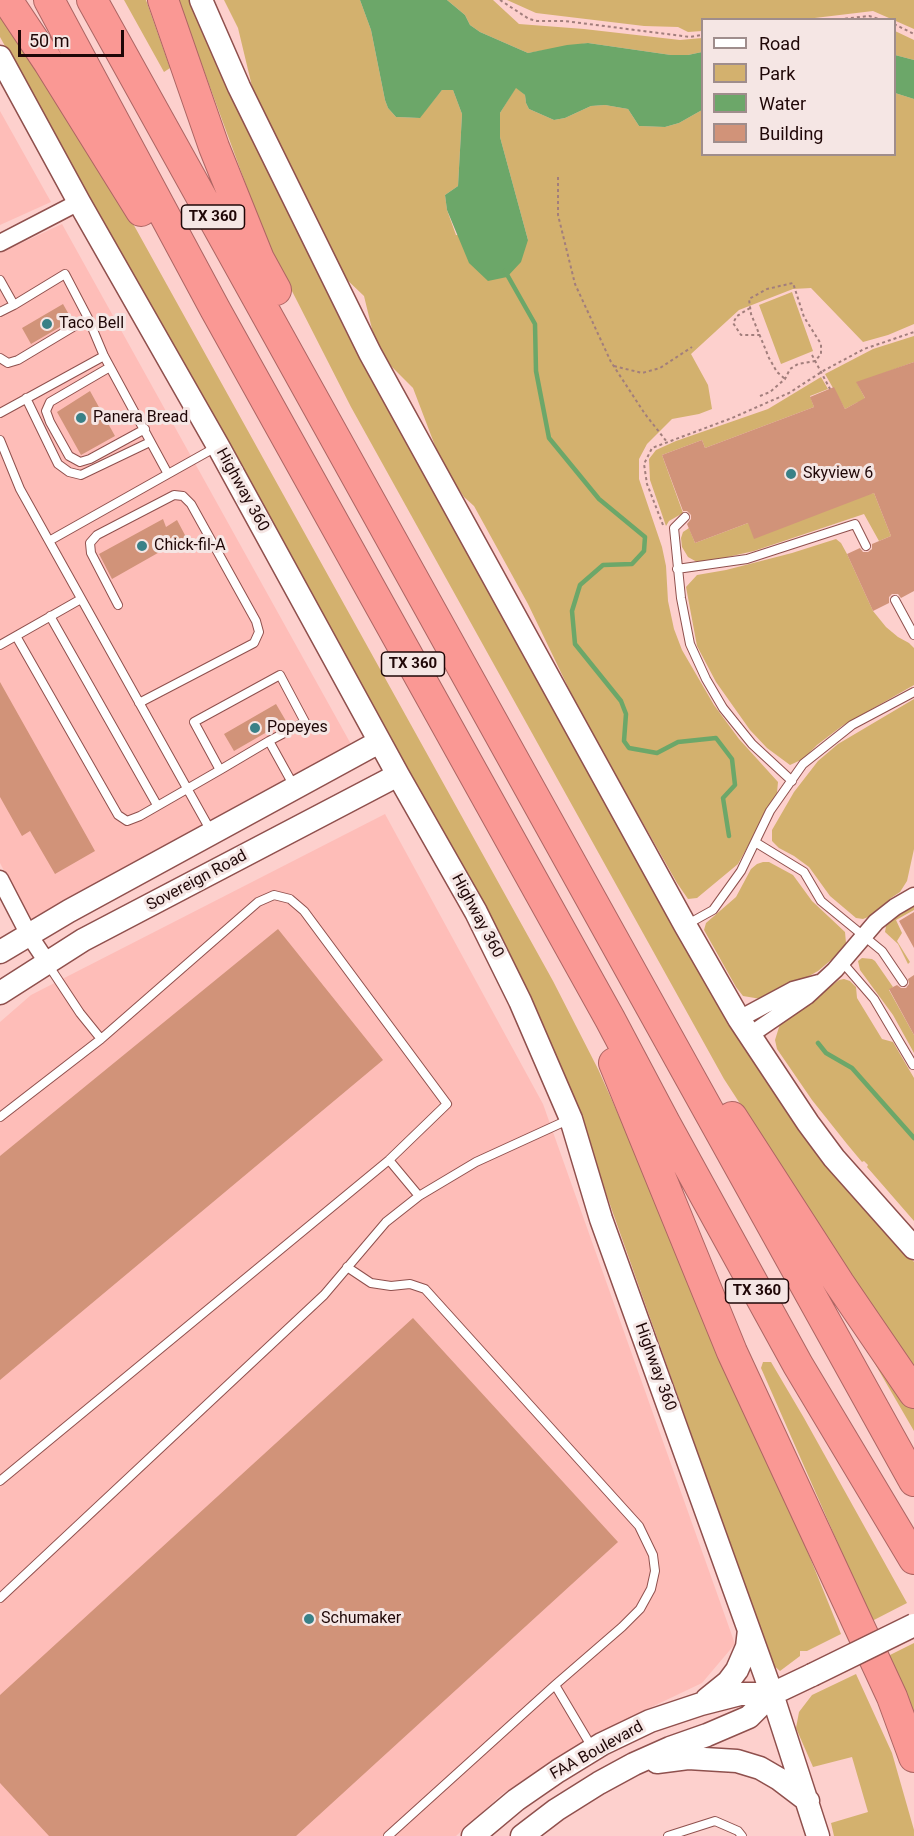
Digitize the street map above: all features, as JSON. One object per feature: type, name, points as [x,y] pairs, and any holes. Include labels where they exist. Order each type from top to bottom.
[{"type":"highway","points":[[7,0],[130,192],[193,299],[215,309]]},
{"type":"highway","name":"TX 360","points":[[49,0],[215,309],[610,1018],[798,1365],[914,1559]]},
{"type":"highway","name":"TX 360","points":[[92,0],[914,1481]]},
{"type":"highway","points":[[163,0],[214,147],[260,259],[336,404],[333,434]]},
{"type":"highway","points":[[610,1018],[613,1061],[728,1341],[892,1697],[914,1757]]},
{"type":"highway","points":[[679,1061],[713,1088],[839,1283],[914,1393]]},
{"type":"main road","points":[[201,0],[239,87],[370,353],[685,925],[744,1027],[808,1124],[834,1158],[914,1248]]},
{"type":"main road","name":"Highway 360","points":[[0,57],[79,202],[218,446],[491,942],[520,1001],[571,1119],[601,1219],[772,1694],[818,1836]]},
{"type":"main road","name":"Sovereign Road","points":[[0,952],[379,742]]},
{"type":"main road","name":"Sovereign Road","points":[[0,993],[83,940],[398,775]]},
{"type":"main road","name":"FAA Boulevard","points":[[522,1836],[556,1810],[634,1764],[670,1748],[707,1736],[748,1717],[772,1694],[914,1624]]},
{"type":"main road","points":[[701,1704],[728,1682],[737,1670],[747,1647],[749,1629]]},
{"type":"main road","name":"FAA Boulevard","points":[[473,1836],[516,1800],[558,1771],[650,1721],[740,1694],[772,1694]]},
{"type":"main road","points":[[634,1764],[688,1758],[737,1761],[760,1768],[808,1801]]},
{"type":"street","points":[[0,243],[79,202]]},
{"type":"street","points":[[0,879],[29,935],[47,962]]},
{"type":"street","points":[[744,1027],[807,996],[842,962],[885,914],[914,896]]},
{"type":"lane","points":[[0,312],[65,274],[88,318],[104,356],[168,474]]},
{"type":"lane","points":[[0,280],[14,305]]},
{"type":"lane","points":[[0,358],[8,363],[18,360],[88,318]]},
{"type":"lane","points":[[0,413],[104,356]]},
{"type":"lane","points":[[110,367],[50,402],[46,411],[69,456],[80,462],[90,459],[145,429]]},
{"type":"lane","points":[[26,398],[58,464],[69,472],[81,475],[150,442]]},
{"type":"lane","points":[[0,440],[20,489],[212,833]]},
{"type":"lane","points":[[49,541],[218,446]]},
{"type":"lane","points":[[118,605],[91,553],[90,543],[97,535],[174,495],[183,496],[191,504],[260,632],[254,642],[139,703]]},
{"type":"lane","points":[[685,517],[674,528],[677,569],[690,644],[706,679],[723,708],[752,744],[792,781]]},
{"type":"lane","points":[[677,569],[747,559],[855,524],[866,546]]},
{"type":"lane","points":[[0,645],[81,599]]},
{"type":"lane","points":[[895,600],[914,635]]},
{"type":"lane","points":[[50,616],[157,805]]},
{"type":"lane","points":[[16,636],[118,814],[127,821],[140,816],[305,722],[280,675],[194,722],[220,770]]},
{"type":"lane","points":[[685,925],[712,910],[741,870],[770,811],[803,764],[852,725],[914,693]]},
{"type":"lane","points":[[269,741],[295,788]]},
{"type":"lane","points":[[755,842],[804,872],[821,901],[882,951],[903,982]]},
{"type":"lane","points":[[0,1118],[101,1039],[258,902],[274,895],[290,899],[304,911],[447,1104],[389,1160],[0,1481]]},
{"type":"lane","points":[[47,962],[80,1013],[101,1039]]},
{"type":"lane","points":[[842,962],[870,994],[913,1065]]},
{"type":"lane","points":[[0,1598],[324,1295],[386,1222],[419,1196],[476,1162],[571,1119]]},
{"type":"lane","points":[[389,1160],[419,1196]]},
{"type":"lane","points":[[347,1267],[371,1283],[391,1286],[410,1284],[426,1289],[639,1526],[652,1555],[654,1571],[651,1589],[640,1609],[622,1627],[388,1836]]},
{"type":"lane","points":[[555,1685],[594,1750]]},
{"type":"lane","points":[[669,1836],[715,1821],[738,1831],[742,1836]]},
{"type":"path","points":[[500,0],[529,19],[537,21],[565,21],[690,37],[701,36]]},
{"type":"path","points":[[851,18],[869,16],[876,18]]},
{"type":"path","points":[[896,25],[914,34]]},
{"type":"path","points":[[558,177],[558,215],[575,284],[614,366],[645,414],[667,442]]},
{"type":"path","points":[[760,396],[770,392],[785,379],[790,369],[798,364],[815,361],[822,354],[821,344],[804,317],[793,283],[767,289],[749,299],[760,335],[777,372],[785,379]]},
{"type":"path","points":[[750,308],[737,316],[733,323],[741,335],[760,335]]},
{"type":"path","points":[[675,540],[661,522],[647,484],[644,464],[652,448],[732,418],[789,393],[821,372],[864,349],[914,332]]},
{"type":"path","points":[[614,366],[642,373],[660,368],[692,347]]},
{"type":"path","points":[[812,355],[830,389]]},
{"type":"shaded area","points":[[0,111],[51,202],[0,225]]},
{"type":"shaded area","points":[[62,224],[352,746],[31,924],[0,863],[0,253]]},
{"type":"shaded area","points":[[385,814],[543,1104],[735,1644],[702,1683],[597,1733],[502,1794],[456,1836],[0,1836],[0,1022],[31,995]]},
{"type":"green space","points":[[124,0],[146,0],[170,68],[164,72]]},
{"type":"green space","points":[[178,0],[194,0],[288,212],[347,334],[714,995],[773,1090],[811,1143],[914,1262],[914,1372],[724,1079],[351,407],[267,242]]},
{"type":"green space","points":[[224,0],[360,0],[371,30],[385,100],[388,108],[396,117],[419,118],[442,90],[453,90],[462,114],[458,186],[445,195],[447,210],[456,235],[528,240],[500,137],[500,113],[516,87],[525,95],[529,109],[554,120],[565,118],[591,106],[605,105],[628,109],[639,126],[665,127],[679,123],[701,111],[701,156],[896,156],[896,93],[914,99],[914,324],[863,342],[811,288],[793,289],[739,310],[691,354],[708,385],[712,409],[672,419],[647,444],[639,459],[639,479],[662,547],[666,566],[668,601],[674,629],[682,650],[714,705],[739,739],[778,782],[777,793],[738,864],[697,898],[688,899],[677,883],[581,714],[528,604],[474,506],[464,497],[442,464],[413,388],[382,357],[364,296],[343,276],[329,252],[321,226],[256,103],[238,28]]},
{"type":"green space","points":[[447,0],[493,0],[519,24],[680,40],[701,38],[701,52],[671,55],[588,43],[528,53],[480,32],[470,25],[465,15]]},
{"type":"green space","points":[[507,0],[914,0],[914,29],[896,21],[896,18],[889,18],[873,11],[815,18],[701,18],[701,31],[688,32],[678,27],[644,26],[536,13]]},
{"type":"green space","points":[[0,13],[88,145],[136,229],[553,981],[598,1069],[750,1410],[841,1634],[807,1651],[800,1651],[800,1656],[780,1671],[773,1665],[579,1117],[114,243],[0,37]]},
{"type":"green space","points":[[896,31],[914,40],[914,60],[896,55]]},
{"type":"green space","points":[[792,292],[813,351],[781,364],[759,305]]},
{"type":"green space","points":[[914,336],[914,362],[857,383],[868,404],[858,402],[845,409],[825,374],[873,349]]},
{"type":"green space","points":[[821,377],[828,389],[810,396],[814,407],[705,448],[702,440],[662,455],[683,513],[669,521],[666,526],[650,480],[649,459],[656,450],[768,409]]},
{"type":"green space","points":[[874,493],[891,536],[879,541],[864,514],[754,551],[710,561],[697,562],[688,557],[682,547],[683,532],[689,528],[695,543],[748,523]]},
{"type":"green space","points":[[836,539],[847,554],[873,611],[886,627],[914,648],[914,685],[842,726],[803,759],[790,765],[767,748],[750,730],[716,682],[697,646],[686,587],[697,575],[792,553]]},
{"type":"green space","points":[[914,699],[914,849],[907,881],[900,892],[871,916],[863,919],[856,918],[830,896],[809,867],[772,841],[772,830],[794,792],[818,761],[838,744]]},
{"type":"green space","points":[[763,862],[769,862],[793,875],[812,901],[845,932],[846,943],[843,950],[818,971],[774,996],[761,999],[743,996],[704,930],[706,923],[736,897],[751,869]]},
{"type":"green space","points":[[914,903],[914,910],[896,920],[902,933],[897,941],[910,962],[908,964],[898,944],[885,932],[891,919]]},
{"type":"green space","points":[[862,958],[875,961],[893,987],[889,990],[914,1035],[914,1053],[893,1015],[860,970],[858,961]]},
{"type":"green space","points":[[844,979],[856,987],[857,998],[882,1039],[893,1042],[914,1078],[914,1221],[867,1167],[868,1165],[862,1162],[847,1144],[812,1100],[777,1049],[775,1040],[780,1024],[839,980]]},
{"type":"green space","points":[[843,1307],[914,1402],[914,1431],[878,1369]]},
{"type":"green space","points":[[763,1362],[771,1362],[907,1603],[872,1621],[761,1368]]},
{"type":"green space","points":[[914,1643],[914,1726],[886,1657]]},
{"type":"green space","points":[[856,1674],[892,1753],[914,1836],[834,1836],[831,1823],[868,1812],[852,1757],[813,1767],[796,1728],[799,1712],[812,1695]]},
{"type":"water","points":[[360,0],[447,0],[465,15],[470,25],[480,32],[528,53],[588,43],[671,55],[701,52],[701,111],[679,123],[665,127],[639,126],[628,109],[605,105],[591,106],[565,118],[554,120],[529,109],[525,95],[516,88],[500,113],[500,137],[528,240],[521,262],[507,277],[488,281],[469,263],[447,210],[445,195],[458,186],[462,114],[453,90],[442,90],[420,118],[396,117],[388,108],[385,100],[371,30]]},
{"type":"water","points":[[896,55],[914,60],[914,99],[896,93]]},
{"type":"building","name":"Taco Bell","points":[[63,304],[72,320],[31,344],[22,328]]},
{"type":"building","name":"Skyview 6","points":[[914,362],[914,591],[901,598],[898,594],[892,594],[889,597],[889,603],[873,611],[847,554],[860,548],[863,552],[868,552],[872,549],[872,544],[891,536],[874,493],[754,539],[748,523],[695,543],[687,524],[691,515],[683,511],[662,455],[702,440],[705,448],[814,407],[810,397],[834,387],[845,409],[865,398],[856,382]]},
{"type":"building","name":"Panera Bread","points":[[90,391],[115,436],[81,455],[57,412]]},
{"type":"building","name":"Chick-fil-A","points":[[163,519],[166,527],[177,520],[186,537],[112,579],[99,554]]},
{"type":"building","points":[[0,682],[95,851],[55,874],[30,831],[22,836],[0,797]]},
{"type":"building","name":"Popeyes","points":[[276,704],[286,721],[234,751],[224,734]]},
{"type":"building","points":[[914,912],[914,948],[899,921]]},
{"type":"building","points":[[278,929],[383,1060],[0,1380],[0,1156]]},
{"type":"building","points":[[914,975],[914,1035],[889,989],[897,985],[906,988],[909,984],[908,979]]},
{"type":"building","name":"Schumaker","points":[[413,1318],[618,1542],[296,1836],[49,1836],[0,1783],[0,1695]]},
{"type":"waterway","points":[[505,271],[535,324],[536,371],[549,438],[599,499],[645,537],[644,551],[632,564],[603,565],[580,585],[572,611],[575,644],[621,701],[626,714],[624,741],[629,748],[657,753],[678,742],[716,738],[732,759],[735,785],[723,798],[729,836]]},
{"type":"waterway","points":[[818,1043],[826,1053],[852,1068],[914,1138]]},
{"type":"place","name":"Taco Bell","points":[[47,324]]},
{"type":"place","name":"Panera Bread","points":[[81,418]]},
{"type":"place","name":"Skyview 6","points":[[791,474]]},
{"type":"place","name":"Chick-fil-A","points":[[142,546]]},
{"type":"place","name":"Popeyes","points":[[255,728]]},
{"type":"place","name":"Schumaker","points":[[309,1619]]}]
